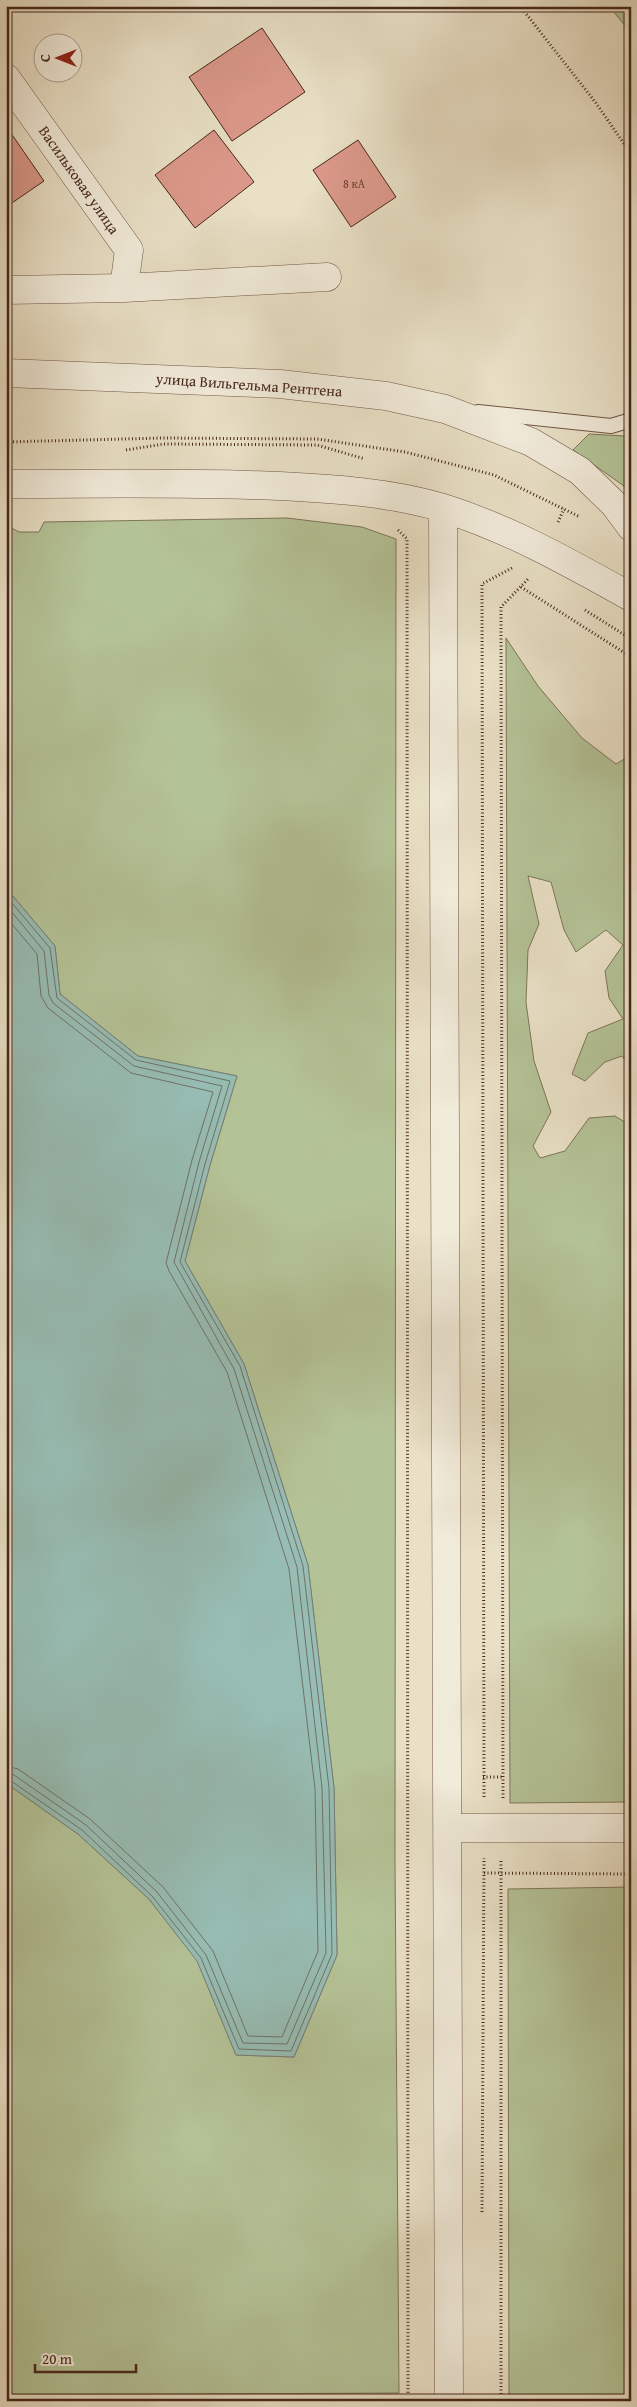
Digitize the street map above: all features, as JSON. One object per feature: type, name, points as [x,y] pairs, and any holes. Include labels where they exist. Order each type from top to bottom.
[{"type":"street","name":"Васильковая улица","points":[[6,78],[129,250],[124,288]]},
{"type":"street","points":[[6,290],[124,288],[327,277]]},
{"type":"street","name":"улица Вильгельма Рентгена","points":[[6,373],[280,384],[386,396],[445,409],[531,442],[580,471],[614,504],[631,527]]},
{"type":"street","points":[[6,484],[228,484],[334,489],[399,498],[443,508],[530,541],[631,597]]},
{"type":"street","points":[[443,508],[449,2401]]},
{"type":"street","points":[[448,1828],[631,1828]]},
{"type":"lane","points":[[445,409],[611,426],[631,420]]},
{"type":"path","points":[[520,6],[596,102],[631,154]]},
{"type":"path","points":[[558,522],[564,509]]},
{"type":"path","points":[[395,526],[406,539],[408,2401]]},
{"type":"path","points":[[501,2401],[501,1873],[493,1828],[482,584],[515,567]]},
{"type":"path","points":[[482,2221],[484,1873],[493,1828],[501,607],[530,576]]},
{"type":"path","points":[[521,587],[631,657]]},
{"type":"path","points":[[448,1872],[631,1874]]},
{"type":"green space","points":[[609,6],[631,6],[631,33]]},
{"type":"green space","points":[[631,433],[631,491],[573,450],[589,434],[624,436]]},
{"type":"green space","points":[[287,518],[362,527],[396,539],[395,1860],[399,2393],[6,2395],[6,1783],[78,1834],[149,1899],[197,1960],[236,2055],[294,2057],[337,1955],[334,1788],[308,1565],[244,1364],[185,1261],[210,1165],[237,1076],[138,1056],[60,994],[55,946],[6,888],[6,525],[19,532],[39,532],[44,522]]},
{"type":"green space","points":[[506,638],[538,686],[582,738],[616,764],[631,755],[631,1068],[622,1056],[605,1062],[585,1081],[572,1074],[588,1033],[623,1019],[609,998],[605,971],[623,945],[606,930],[576,952],[564,930],[551,882],[528,876],[539,924],[528,950],[526,1002],[534,1061],[551,1112],[533,1146],[540,1158],[565,1151],[589,1118],[615,1116],[631,1126],[631,1802],[510,1803]]},
{"type":"green space","points":[[631,1887],[631,2401],[509,2401],[508,1889]]},
{"type":"water","points":[[6,888],[55,946],[60,994],[138,1056],[237,1076],[210,1165],[185,1261],[244,1364],[308,1565],[334,1788],[337,1955],[294,2057],[236,2055],[197,1961],[149,1899],[78,1834],[6,1783]]},
{"type":"building","points":[[262,28],[305,92],[232,141],[189,77]]},
{"type":"building","points":[[6,126],[44,181],[6,207]]},
{"type":"building","points":[[214,130],[254,182],[195,228],[155,175]]},
{"type":"building","points":[[358,140],[396,197],[351,227],[313,170]]}]
